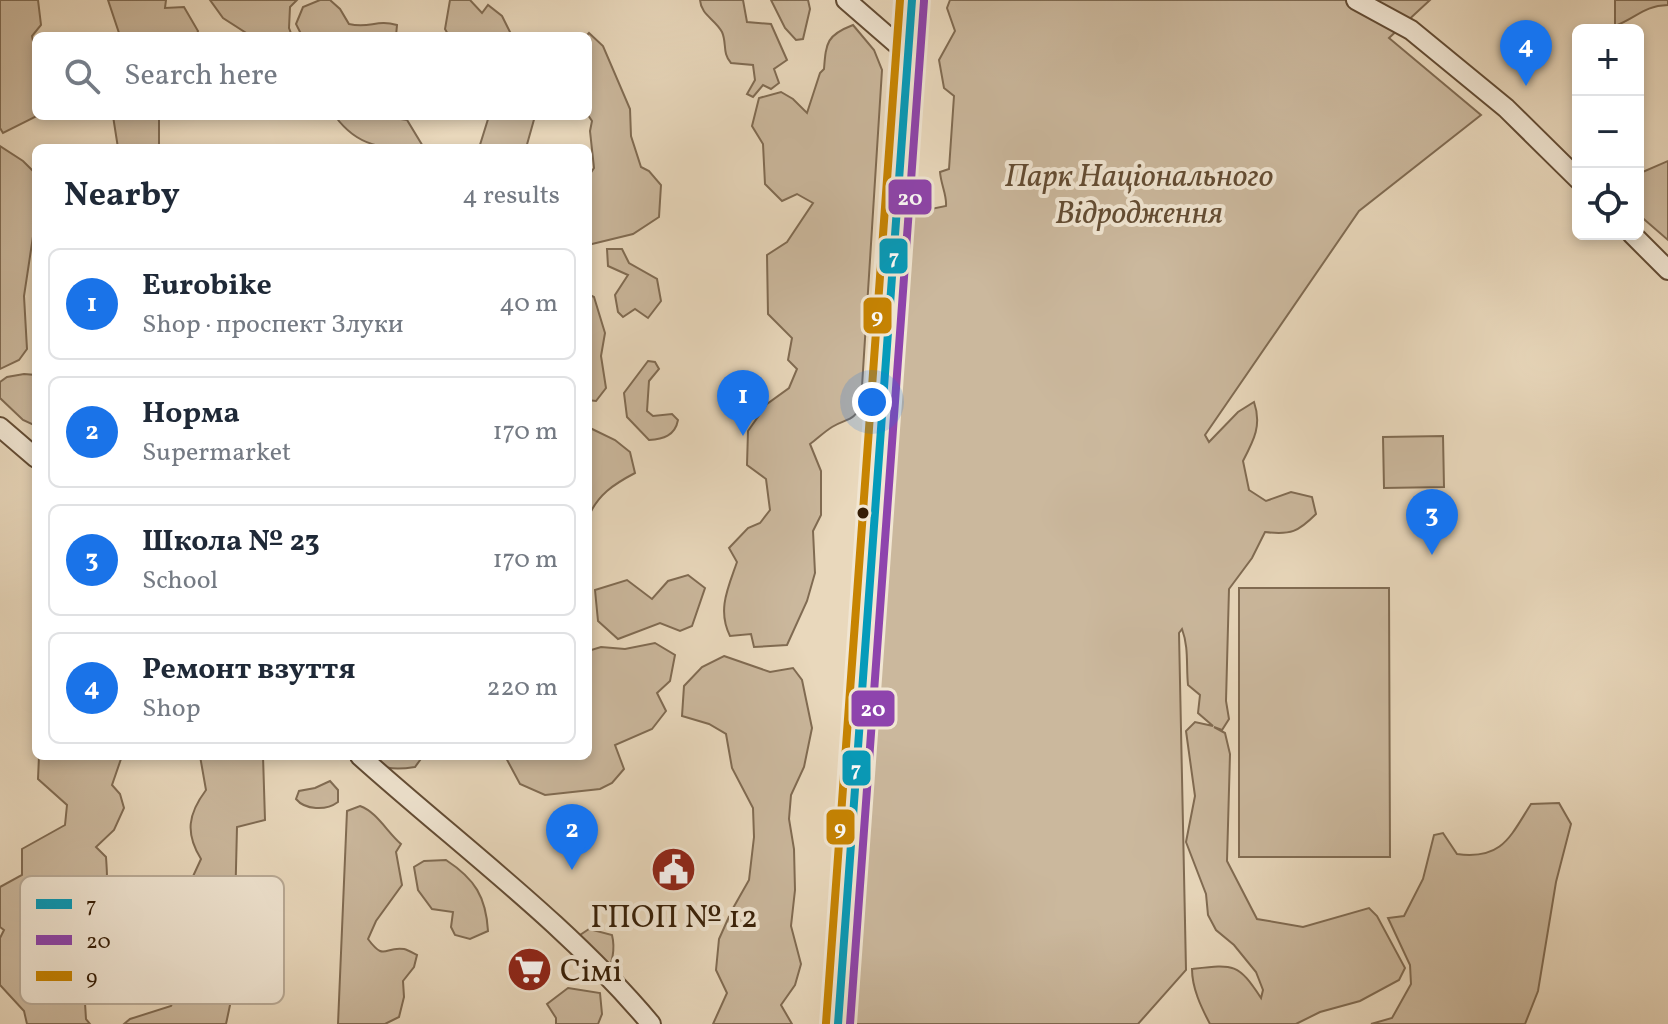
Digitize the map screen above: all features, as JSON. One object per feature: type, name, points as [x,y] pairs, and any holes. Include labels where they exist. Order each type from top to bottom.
[{"type":"main road","points":[[838,1024],[912,0]]},
{"type":"street","points":[[846,0],[907,53]]},
{"type":"street","points":[[1356,0],[1411,30],[1506,108],[1572,173]]},
{"type":"street","points":[[1638,240],[1668,270]]},
{"type":"street","points":[[0,427],[32,455]]},
{"type":"street","points":[[364,760],[558,925],[651,1024]]},
{"type":"green space","points":[[0,0],[38,0],[41,25],[32,32],[32,118],[3,133],[0,128]]},
{"type":"green space","points":[[108,0],[166,0],[165,8],[184,7],[198,31],[198,32],[119,32]]},
{"type":"green space","points":[[210,0],[297,0],[290,7],[290,32],[245,32],[223,18]]},
{"type":"green space","points":[[320,0],[330,0],[349,24],[397,25],[396,32],[300,32],[296,24],[303,7]]},
{"type":"green space","points":[[450,0],[470,0],[482,13],[488,5],[502,16],[510,32],[447,32]]},
{"type":"green space","points":[[700,0],[743,0],[747,22],[771,24],[787,60],[774,69],[779,83],[771,89],[763,85],[753,97],[747,94],[755,80],[753,65],[731,63],[726,55],[722,32],[703,10]]},
{"type":"green space","points":[[771,0],[808,0],[810,9],[803,39],[796,40],[785,28]]},
{"type":"green space","name":"Парк Національного Відродження","points":[[950,0],[1430,0],[1389,38],[1481,115],[1359,211],[1205,435],[1209,442],[1238,412],[1254,402],[1257,425],[1243,461],[1249,490],[1266,501],[1291,492],[1312,497],[1316,514],[1294,531],[1265,532],[1252,558],[1229,589],[1226,701],[1229,719],[1222,730],[1214,727],[1225,733],[1230,754],[1227,861],[1257,919],[1303,927],[1369,908],[1377,916],[1405,968],[1399,980],[1360,1001],[1320,1012],[1296,1024],[1210,1024],[1203,1011],[1195,990],[1192,969],[1217,966],[1234,968],[1261,998],[1263,990],[1256,972],[1234,945],[1216,930],[1208,915],[1206,894],[1186,842],[1195,796],[1186,731],[1195,722],[1213,726],[1198,713],[1200,695],[1188,685],[1182,629],[1179,633],[1186,970],[1138,1024],[840,1024],[861,770],[876,722],[876,622],[895,384],[904,328],[907,238],[916,212],[946,206],[940,172],[949,169],[954,96],[944,88],[939,60],[955,31],[947,8]]},
{"type":"green space","points":[[1615,0],[1668,0],[1668,5],[1646,10],[1615,24]]},
{"type":"green space","points":[[853,25],[874,50],[882,70],[861,402],[853,416],[810,444],[821,471],[821,515],[813,531],[815,573],[807,601],[787,645],[754,647],[751,634],[730,636],[726,626],[725,599],[737,562],[729,548],[748,528],[760,523],[770,510],[766,479],[747,465],[748,431],[767,404],[789,388],[797,369],[788,360],[792,338],[768,314],[767,255],[787,242],[813,203],[797,194],[782,201],[765,184],[763,144],[752,126],[759,98],[781,92],[807,113],[824,69],[830,41],[838,32]]},
{"type":"green space","points":[[592,36],[603,46],[630,109],[631,136],[641,167],[661,185],[659,217],[633,234],[592,244],[594,168],[590,131]]},
{"type":"green space","points":[[114,120],[159,120],[159,144],[117,144]]},
{"type":"green space","points":[[338,120],[407,120],[422,144],[372,144],[344,127]]},
{"type":"green space","points":[[488,120],[534,120],[527,144],[480,144]]},
{"type":"green space","points":[[0,146],[32,170],[32,243],[24,296],[27,349],[19,360],[0,369]]},
{"type":"green space","points":[[1668,161],[1668,240],[1644,219],[1644,171]]},
{"type":"green space","points":[[607,249],[622,249],[629,263],[657,279],[661,301],[648,318],[635,309],[623,317],[618,312],[615,295],[628,275],[608,266]]},
{"type":"green space","points":[[592,296],[605,333],[601,356],[606,388],[596,401],[592,400]]},
{"type":"green space","points":[[648,361],[655,362],[659,369],[649,381],[647,411],[653,416],[672,414],[678,420],[668,436],[649,440],[627,417],[624,393]]},
{"type":"green space","points":[[32,375],[32,424],[23,420],[0,398],[0,382],[7,377]]},
{"type":"green space","points":[[592,429],[615,440],[630,452],[635,473],[607,491],[592,510]]},
{"type":"green space","points":[[1443,436],[1444,487],[1384,488],[1383,437]]},
{"type":"green space","points":[[688,575],[705,588],[692,626],[680,631],[660,623],[618,639],[598,621],[595,590],[627,580],[652,599],[668,581]]},
{"type":"green space","points":[[1239,588],[1389,588],[1390,857],[1239,857]]},
{"type":"green space","points":[[655,643],[675,655],[670,681],[657,693],[666,711],[652,729],[615,745],[624,769],[612,783],[600,789],[545,795],[520,784],[507,760],[592,760],[592,650],[601,647],[625,649]]},
{"type":"green space","points":[[724,656],[770,672],[793,668],[802,680],[812,728],[804,767],[791,795],[789,819],[794,849],[795,890],[791,926],[801,964],[795,985],[781,1005],[792,1024],[713,1024],[727,993],[716,970],[719,939],[749,880],[754,837],[753,808],[732,768],[726,734],[709,724],[682,716],[684,686],[702,667]]},
{"type":"green space","points":[[39,760],[121,760],[112,785],[120,794],[124,808],[114,830],[96,847],[106,857],[107,876],[20,876],[22,849],[65,825],[67,805],[38,779]]},
{"type":"green space","points":[[201,760],[263,760],[265,820],[237,827],[236,876],[193,876],[201,859],[192,841],[192,816],[206,790]]},
{"type":"green space","points":[[370,760],[420,760],[415,767],[399,769],[381,766]]},
{"type":"green space","points":[[330,781],[338,790],[338,802],[333,805],[310,807],[296,799],[299,791]]},
{"type":"green space","points":[[1559,803],[1571,824],[1556,882],[1538,991],[1525,1024],[1371,1024],[1392,1018],[1411,984],[1410,965],[1388,918],[1404,916],[1423,879],[1434,835],[1443,833],[1457,854],[1485,853],[1503,844],[1531,804]]},
{"type":"green space","points":[[360,806],[377,817],[401,844],[396,852],[402,885],[376,921],[368,939],[378,950],[404,949],[417,955],[414,967],[403,981],[404,997],[399,1017],[385,1024],[338,1024],[347,811]]},
{"type":"green space","points":[[446,860],[472,882],[485,908],[488,931],[470,939],[455,935],[451,927],[453,912],[432,909],[418,890],[414,867],[424,861]]},
{"type":"green space","points":[[20,876],[20,1004],[85,1004],[86,1019],[90,1024],[27,1024],[24,1011],[0,985],[0,938],[4,930],[0,927],[0,887]]},
{"type":"green space","points":[[589,929],[612,935],[614,947],[604,980],[600,981],[583,970],[577,937]]},
{"type":"green space","points":[[568,988],[600,993],[602,1014],[598,1024],[556,1024],[556,1018],[547,1004]]},
{"type":"green space","points":[[230,1004],[226,1024],[124,1024],[130,1019],[171,1006]]},
{"type":"transit line","name":"9","points":[[826,1023],[900,0]]},
{"type":"transit line","name":"7","points":[[838,1024],[912,0]]},
{"type":"transit line","name":"20","points":[[850,1024],[924,1]]},
{"type":"place","name":"Ремонт взуття","points":[[1526,86]]},
{"type":"place","name":"Eurobike","points":[[743,436]]},
{"type":"place","name":"Школа № 23","points":[[1432,555]]},
{"type":"place","name":"ГПОП № 12","points":[[674,869]]},
{"type":"place","name":"Норма","points":[[572,870]]},
{"type":"place","name":"Сімі","points":[[529,970]]}]
